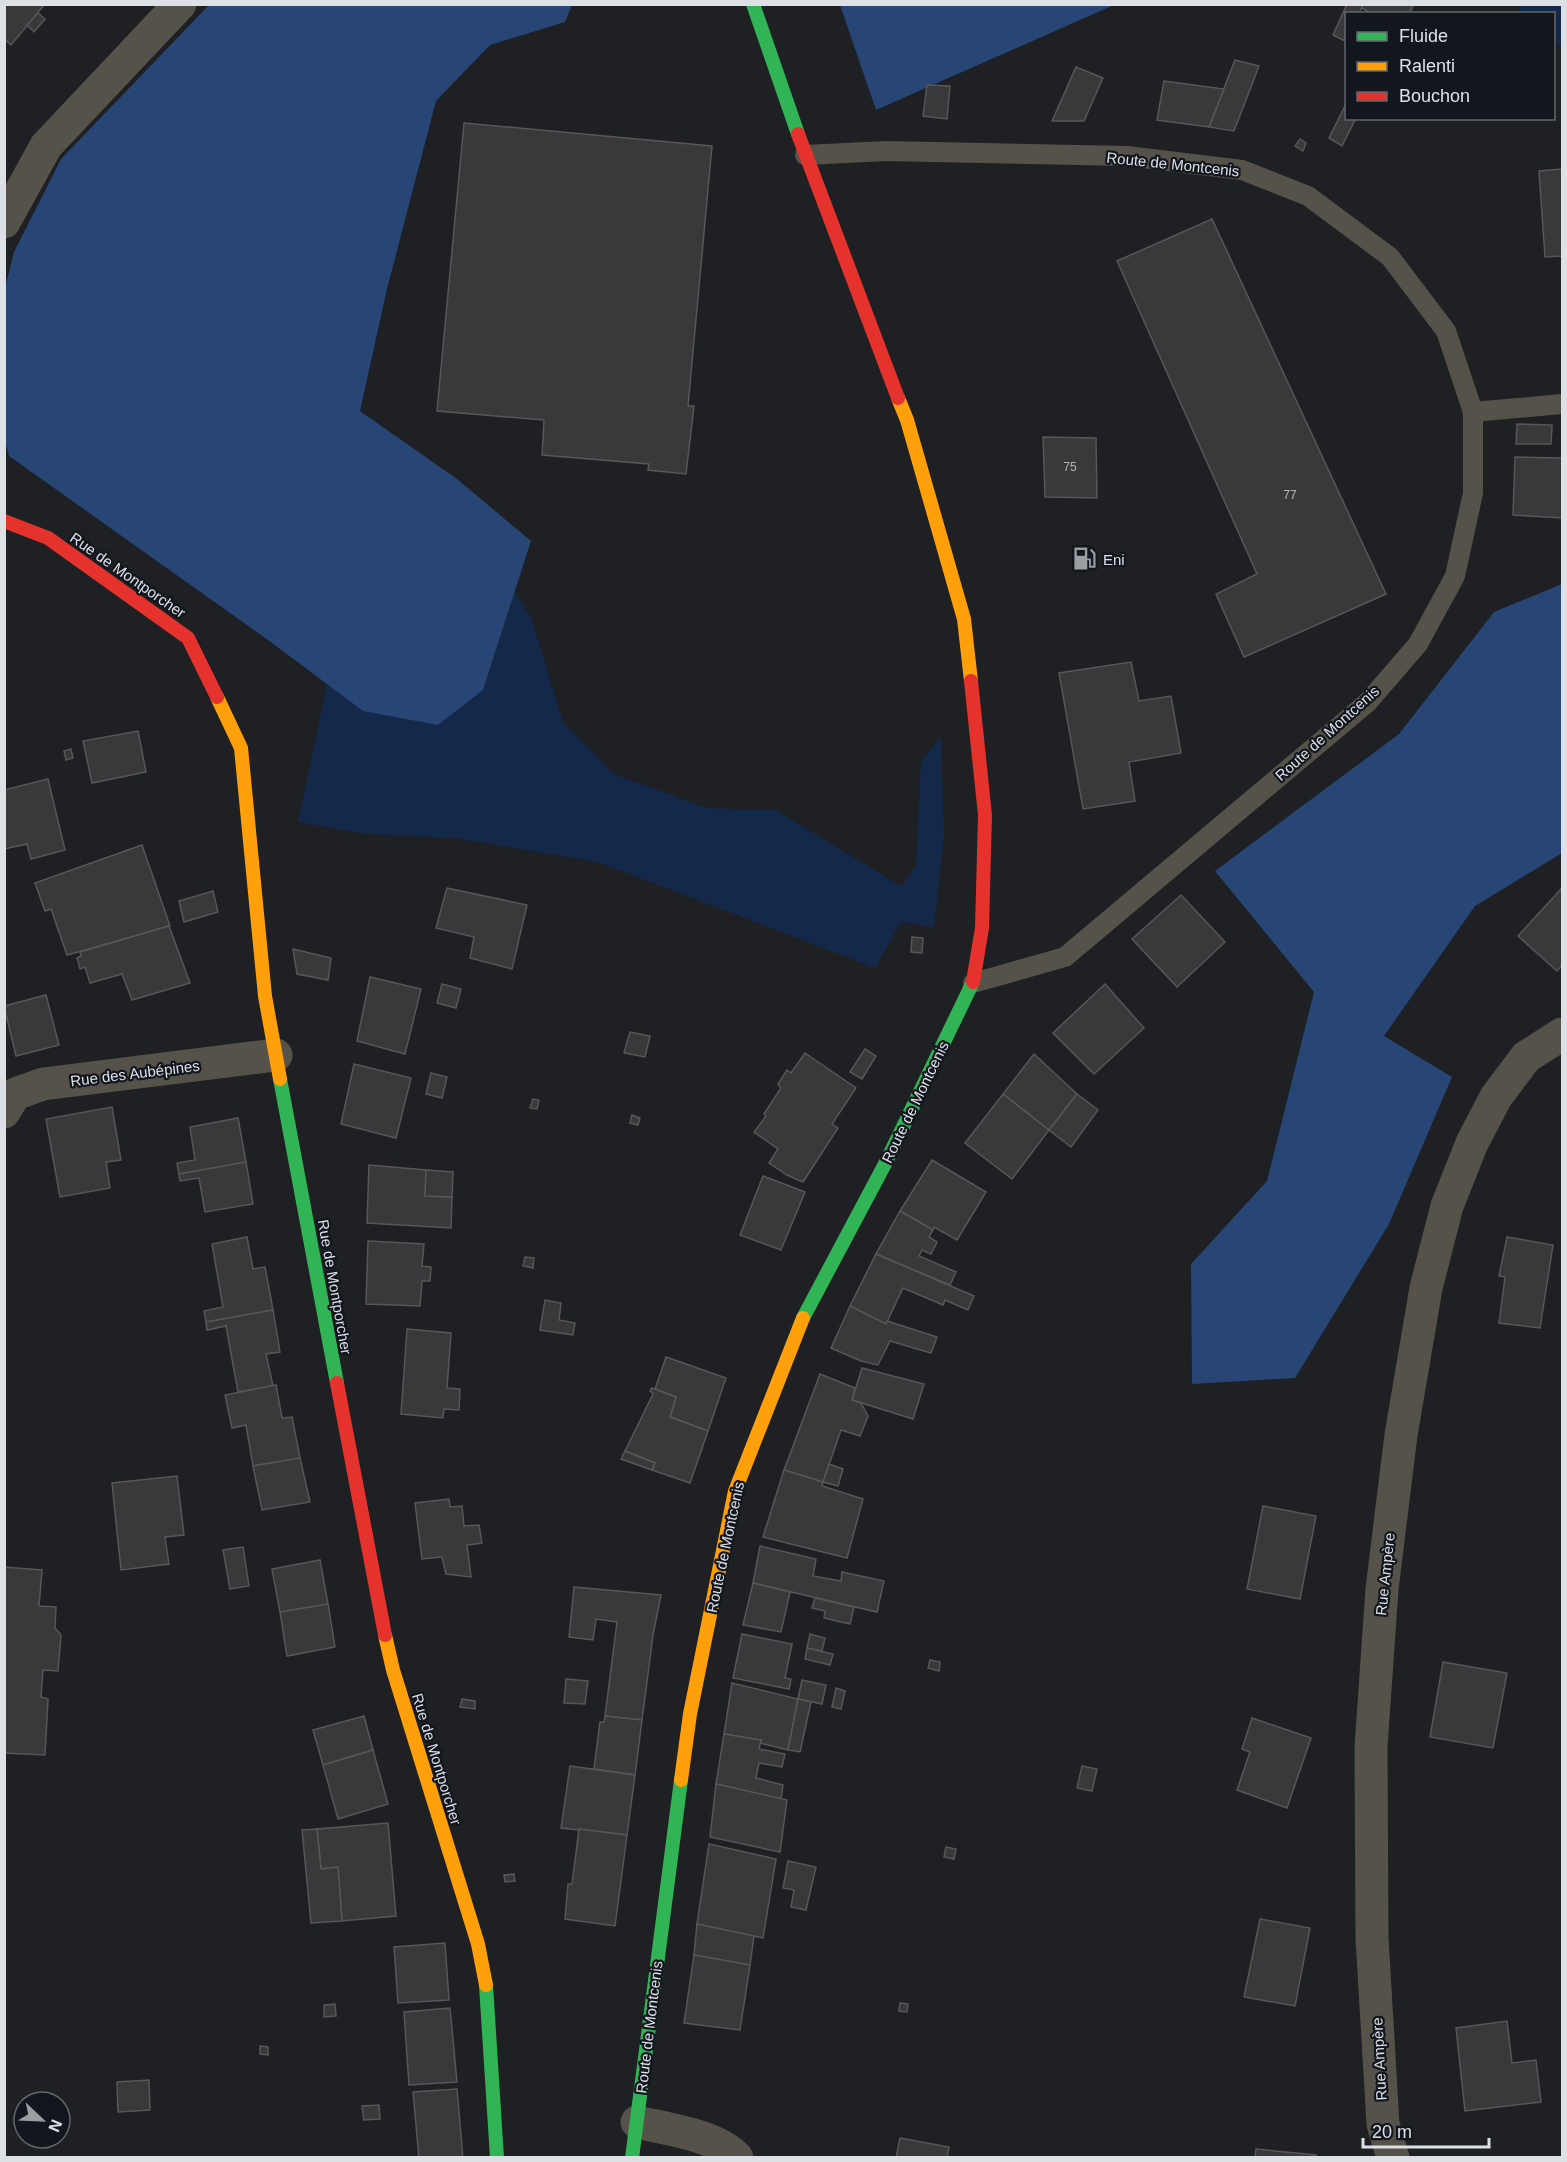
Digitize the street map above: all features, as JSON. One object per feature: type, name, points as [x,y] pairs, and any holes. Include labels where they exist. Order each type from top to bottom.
[{"type":"main road","name":"Route de Montcenis","points":[[632,2157],[690,1714],[735,1491],[800,1323],[886,1162],[973,984],[982,928],[985,815],[964,619],[907,420],[805,155],[753,4]]},
{"type":"main road","name":"Rue de Montporcher","points":[[4,521],[48,538],[188,638],[241,748],[265,996],[378,1605],[393,1670],[478,1944],[486,1985],[497,2157]]},
{"type":"street","points":[[4,222],[46,146],[180,4]]},
{"type":"street","name":"Rue Ampère","points":[[1393,2157],[1383,2124],[1371,1938],[1371,1747],[1382,1588],[1401,1435],[1426,1288],[1447,1206],[1472,1143],[1496,1097],[1526,1057],[1563,1034]]},
{"type":"street","name":"Rue des Aubépines","points":[[4,1112],[15,1095],[43,1084],[276,1055]]},
{"type":"street","points":[[637,2122],[704,2138],[730,2149],[737,2157]]},
{"type":"lane","name":"Route de Montcenis","points":[[805,155],[886,151],[1126,156],[1242,170],[1308,195],[1390,256],[1446,331],[1473,412],[1473,493],[1455,576],[1418,644],[1368,702],[1065,957],[973,984]]},
{"type":"lane","points":[[1473,412],[1563,404]]},
{"type":"shaded area","points":[[209,5],[572,5],[565,22],[490,45],[436,101],[387,289],[360,411],[457,479],[531,541],[483,690],[438,725],[363,711],[268,640],[9,456],[4,437],[4,292],[14,252],[61,159]]},
{"type":"shaded area","points":[[840,5],[1114,5],[876,110]]},
{"type":"shaded area","points":[[1520,5],[1562,5],[1562,49],[1555,43],[1555,12],[1520,12]]},
{"type":"shaded area","points":[[1562,584],[1562,853],[1475,906],[1384,1036],[1452,1077],[1389,1224],[1295,1378],[1192,1384],[1191,1264],[1267,1181],[1314,992],[1215,871],[1399,734],[1494,612]]},
{"type":"shaded area","points":[[515,592],[531,617],[563,722],[614,774],[707,808],[776,810],[901,886],[916,866],[921,761],[941,737],[944,837],[934,927],[901,922],[875,968],[598,862],[455,838],[367,834],[298,822],[327,684],[363,711],[483,690]]},
{"type":"building","points":[[4,4],[45,4],[11,45],[4,39]]},
{"type":"building","points":[[1347,4],[1363,4],[1360,12],[1345,12],[1345,41],[1333,35]]},
{"type":"building","points":[[1363,4],[1414,4],[1410,12],[1369,12],[1362,8]]},
{"type":"building","points":[[38,13],[45,19],[34,32],[27,25]]},
{"type":"building","points":[[1235,60],[1259,66],[1234,131],[1209,127]]},
{"type":"building","points":[[1076,67],[1103,78],[1084,121],[1052,121]]},
{"type":"building","points":[[1164,81],[1224,89],[1209,127],[1157,120]]},
{"type":"building","points":[[927,85],[950,86],[947,119],[923,116]]},
{"type":"building","points":[[1345,106],[1345,120],[1355,120],[1342,146],[1329,138]]},
{"type":"building","points":[[464,123],[712,146],[688,406],[694,406],[686,474],[648,470],[649,464],[542,455],[544,420],[437,411]]},
{"type":"building","points":[[1300,139],[1306,143],[1303,151],[1295,146]]},
{"type":"building","points":[[1562,169],[1562,256],[1545,257],[1539,171]]},
{"type":"building","points":[[1212,219],[1386,594],[1244,657],[1216,594],[1257,574],[1117,261]]},
{"type":"building","points":[[1517,424],[1552,425],[1551,444],[1516,444]]},
{"type":"building","points":[[1043,437],[1096,438],[1097,498],[1045,497]]},
{"type":"building","points":[[1515,457],[1562,458],[1562,518],[1513,515]]},
{"type":"building","points":[[1131,662],[1139,701],[1171,696],[1181,753],[1129,762],[1135,801],[1083,809],[1059,673]]},
{"type":"building","points":[[138,731],[146,772],[92,783],[83,741]]},
{"type":"building","points":[[71,749],[73,758],[66,760],[64,751]]},
{"type":"building","points":[[48,779],[65,850],[31,859],[27,844],[4,849],[4,790]]},
{"type":"building","points":[[142,845],[170,926],[67,955],[51,909],[45,911],[35,883]]},
{"type":"building","points":[[447,888],[527,905],[512,969],[470,958],[474,937],[436,928]]},
{"type":"building","points":[[1562,888],[1562,965],[1557,971],[1518,936]]},
{"type":"building","points":[[213,891],[218,912],[184,922],[179,901]]},
{"type":"building","points":[[1181,895],[1225,942],[1177,987],[1132,939]]},
{"type":"building","points":[[169,926],[190,983],[132,1000],[122,974],[90,983],[85,967],[80,969],[77,958],[81,956],[80,952]]},
{"type":"building","points":[[912,937],[923,938],[922,953],[911,952]]},
{"type":"building","points":[[293,949],[331,958],[328,980],[297,974]]},
{"type":"building","points":[[370,977],[421,989],[405,1054],[357,1041]]},
{"type":"building","points":[[442,984],[461,989],[456,1008],[437,1003]]},
{"type":"building","points":[[1105,984],[1144,1028],[1094,1074],[1053,1033]]},
{"type":"building","points":[[46,995],[59,1045],[16,1056],[4,1006]]},
{"type":"building","points":[[630,1032],[650,1036],[645,1057],[624,1053]]},
{"type":"building","points":[[865,1049],[876,1056],[862,1079],[850,1072]]},
{"type":"building","points":[[805,1053],[856,1088],[832,1124],[838,1128],[803,1182],[769,1163],[778,1149],[754,1132],[766,1116],[764,1114],[781,1088],[778,1084],[787,1070],[791,1073]]},
{"type":"building","points":[[1034,1054],[1077,1094],[1049,1130],[1003,1094]]},
{"type":"building","points":[[354,1064],[411,1078],[396,1138],[341,1124]]},
{"type":"building","points":[[431,1073],[447,1077],[442,1098],[426,1094]]},
{"type":"building","points":[[1003,1094],[1049,1130],[1012,1179],[965,1143]]},
{"type":"building","points":[[1077,1094],[1098,1110],[1071,1147],[1049,1130]]},
{"type":"building","points":[[533,1099],[539,1100],[537,1109],[530,1108]]},
{"type":"building","points":[[112,1107],[121,1160],[106,1162],[110,1188],[60,1197],[46,1119]]},
{"type":"building","points":[[632,1115],[640,1118],[638,1125],[630,1123]]},
{"type":"building","points":[[238,1118],[246,1162],[179,1174],[177,1163],[195,1160],[190,1127]]},
{"type":"building","points":[[932,1160],[986,1192],[957,1240],[934,1227],[933,1230],[900,1211]]},
{"type":"building","points":[[246,1162],[253,1204],[205,1212],[199,1178],[180,1181],[179,1174]]},
{"type":"building","points":[[369,1165],[426,1170],[425,1196],[452,1197],[451,1228],[367,1223]]},
{"type":"building","points":[[426,1170],[453,1172],[452,1197],[425,1196]]},
{"type":"building","points":[[763,1176],[805,1192],[781,1250],[740,1235]]},
{"type":"building","points":[[900,1211],[933,1230],[929,1237],[937,1242],[931,1254],[922,1250],[919,1256],[956,1272],[950,1285],[876,1254]]},
{"type":"building","points":[[247,1237],[253,1269],[265,1267],[273,1310],[206,1322],[204,1311],[223,1307],[212,1244]]},
{"type":"building","points":[[1507,1237],[1553,1245],[1540,1328],[1499,1323],[1505,1277],[1499,1276]]},
{"type":"building","points":[[368,1241],[424,1244],[422,1266],[431,1267],[430,1281],[422,1281],[420,1306],[366,1304]]},
{"type":"building","points":[[876,1254],[974,1296],[968,1310],[945,1300],[943,1305],[903,1288],[886,1324],[850,1306]]},
{"type":"building","points":[[525,1257],[534,1258],[533,1268],[523,1266]]},
{"type":"building","points":[[545,1300],[561,1303],[559,1320],[575,1323],[573,1335],[540,1330]]},
{"type":"building","points":[[850,1306],[886,1324],[887,1321],[937,1337],[931,1353],[890,1341],[878,1365],[861,1361],[831,1348]]},
{"type":"building","points":[[273,1310],[280,1352],[266,1354],[273,1386],[238,1392],[226,1326],[207,1330],[206,1322]]},
{"type":"building","points":[[407,1329],[451,1333],[447,1388],[460,1389],[459,1410],[444,1409],[443,1418],[401,1414]]},
{"type":"building","points":[[666,1357],[726,1378],[708,1431],[670,1417],[676,1397],[655,1389]]},
{"type":"building","points":[[862,1368],[924,1384],[913,1419],[852,1400]]},
{"type":"building","points":[[820,1374],[855,1388],[852,1400],[861,1403],[868,1416],[860,1436],[841,1430],[823,1482],[784,1470]]},
{"type":"building","points":[[276,1385],[282,1418],[292,1417],[300,1458],[253,1466],[246,1425],[232,1428],[225,1395]]},
{"type":"building","points":[[652,1388],[676,1397],[670,1417],[708,1431],[690,1483],[652,1470],[655,1463],[625,1451],[653,1394],[650,1391]]},
{"type":"building","points":[[625,1451],[655,1463],[652,1470],[621,1459]]},
{"type":"building","points":[[300,1458],[310,1502],[262,1510],[253,1466]]},
{"type":"building","points":[[829,1464],[843,1469],[838,1486],[823,1482]]},
{"type":"building","points":[[784,1470],[823,1482],[822,1486],[863,1499],[847,1558],[763,1537]]},
{"type":"building","points":[[177,1476],[184,1535],[165,1537],[169,1564],[121,1570],[112,1483]]},
{"type":"building","points":[[449,1499],[450,1507],[462,1506],[464,1526],[479,1525],[482,1543],[467,1545],[471,1577],[446,1574],[442,1557],[422,1559],[415,1503]]},
{"type":"building","points":[[1263,1506],[1316,1516],[1300,1599],[1247,1589]]},
{"type":"building","points":[[760,1546],[816,1559],[813,1576],[841,1581],[842,1572],[884,1581],[877,1612],[753,1583]]},
{"type":"building","points":[[243,1547],[249,1586],[230,1589],[223,1550]]},
{"type":"building","points":[[320,1560],[328,1604],[280,1612],[272,1569]]},
{"type":"building","points":[[4,1567],[42,1570],[39,1606],[56,1607],[55,1628],[61,1635],[58,1671],[43,1670],[41,1697],[48,1699],[45,1755],[4,1753]]},
{"type":"building","points":[[753,1583],[790,1592],[781,1632],[743,1625]]},
{"type":"building","points":[[574,1587],[661,1595],[653,1635],[642,1720],[605,1716],[617,1622],[596,1619],[593,1640],[569,1637]]},
{"type":"building","points":[[815,1598],[854,1607],[850,1624],[824,1618],[825,1611],[812,1608]]},
{"type":"building","points":[[328,1604],[335,1647],[287,1656],[280,1612]]},
{"type":"building","points":[[742,1634],[792,1644],[785,1678],[791,1679],[789,1689],[733,1678]]},
{"type":"building","points":[[810,1634],[825,1638],[822,1651],[807,1648]]},
{"type":"building","points":[[807,1648],[833,1654],[830,1665],[805,1659]]},
{"type":"building","points":[[930,1660],[940,1662],[939,1671],[928,1668]]},
{"type":"building","points":[[1443,1662],[1507,1673],[1493,1748],[1430,1737]]},
{"type":"building","points":[[566,1679],[588,1681],[585,1704],[564,1703]]},
{"type":"building","points":[[802,1680],[826,1685],[822,1704],[798,1699]]},
{"type":"building","points":[[732,1683],[798,1699],[788,1750],[760,1743],[761,1740],[724,1734]]},
{"type":"building","points":[[836,1688],[845,1691],[841,1709],[832,1707]]},
{"type":"building","points":[[462,1699],[475,1701],[475,1709],[460,1707]]},
{"type":"building","points":[[798,1699],[811,1702],[800,1752],[788,1750]]},
{"type":"building","points":[[364,1716],[373,1750],[323,1765],[313,1730]]},
{"type":"building","points":[[605,1716],[642,1720],[635,1775],[594,1769],[600,1722],[604,1722]]},
{"type":"building","points":[[1252,1718],[1311,1738],[1287,1808],[1237,1790],[1250,1752],[1242,1749]]},
{"type":"building","points":[[724,1734],[761,1740],[759,1749],[785,1754],[782,1767],[759,1763],[756,1778],[783,1785],[781,1799],[716,1784]]},
{"type":"building","points":[[373,1750],[388,1804],[338,1819],[323,1765]]},
{"type":"building","points":[[570,1766],[635,1775],[627,1835],[561,1828]]},
{"type":"building","points":[[1082,1766],[1097,1769],[1092,1791],[1077,1788]]},
{"type":"building","points":[[716,1784],[787,1800],[780,1852],[710,1837]]},
{"type":"building","points":[[388,1823],[396,1916],[342,1921],[338,1867],[321,1869],[317,1829]]},
{"type":"building","points":[[317,1829],[321,1869],[338,1867],[342,1921],[311,1923],[302,1830]]},
{"type":"building","points":[[579,1829],[627,1835],[615,1926],[565,1919],[568,1884],[572,1884]]},
{"type":"building","points":[[709,1844],[776,1859],[763,1938],[697,1924]]},
{"type":"building","points":[[946,1847],[956,1849],[954,1859],[944,1857]]},
{"type":"building","points":[[788,1861],[816,1867],[806,1910],[791,1907],[794,1890],[783,1888]]},
{"type":"building","points":[[514,1874],[515,1881],[505,1882],[504,1875]]},
{"type":"building","points":[[1260,1919],[1310,1928],[1295,2006],[1244,1997]]},
{"type":"building","points":[[697,1924],[754,1936],[750,1965],[694,1955]]},
{"type":"building","points":[[445,1943],[449,2000],[398,2003],[394,1947]]},
{"type":"building","points":[[694,1955],[750,1965],[740,2030],[684,2023]]},
{"type":"building","points":[[900,2003],[908,2004],[907,2012],[899,2011]]},
{"type":"building","points":[[335,2004],[336,2016],[324,2017],[324,2005]]},
{"type":"building","points":[[450,2008],[457,2082],[409,2085],[404,2012]]},
{"type":"building","points":[[1507,2021],[1512,2063],[1536,2060],[1541,2102],[1465,2111],[1456,2028]]},
{"type":"building","points":[[260,2046],[268,2047],[268,2055],[260,2054]]},
{"type":"building","points":[[149,2080],[150,2110],[118,2112],[117,2082]]},
{"type":"building","points":[[457,2089],[463,2158],[419,2158],[413,2092]]},
{"type":"building","points":[[379,2105],[380,2119],[364,2120],[362,2106]]},
{"type":"building","points":[[900,2138],[949,2147],[947,2158],[896,2158]]},
{"type":"building","points":[[1256,2149],[1316,2155],[1316,2158],[1255,2158]]},
{"type":"traffic: fast","points":[[753,4],[798,134]]},
{"type":"traffic: fast","points":[[803,1318],[886,1162],[973,982]]},
{"type":"traffic: fast","points":[[280,1079],[337,1383]]},
{"type":"traffic: fast","points":[[632,2158],[681,1780]]},
{"type":"traffic: fast","points":[[486,1985],[497,2158]]},
{"type":"traffic: slow","points":[[898,398],[907,420],[964,619],[971,681]]},
{"type":"traffic: slow","points":[[217,697],[241,748],[265,996],[280,1079]]},
{"type":"traffic: slow","points":[[681,1780],[690,1714],[735,1491],[803,1318]]},
{"type":"traffic: slow","points":[[385,1635],[393,1670],[478,1944],[486,1985]]},
{"type":"traffic: jam","points":[[798,134],[898,398]]},
{"type":"traffic: jam","points":[[4,521],[48,538],[188,638],[217,697]]},
{"type":"traffic: jam","points":[[971,681],[985,815],[982,928],[973,982]]},
{"type":"traffic: jam","points":[[337,1383],[385,1635]]},
{"type":"place","name":"Eni","points":[[1085,559]]}]
